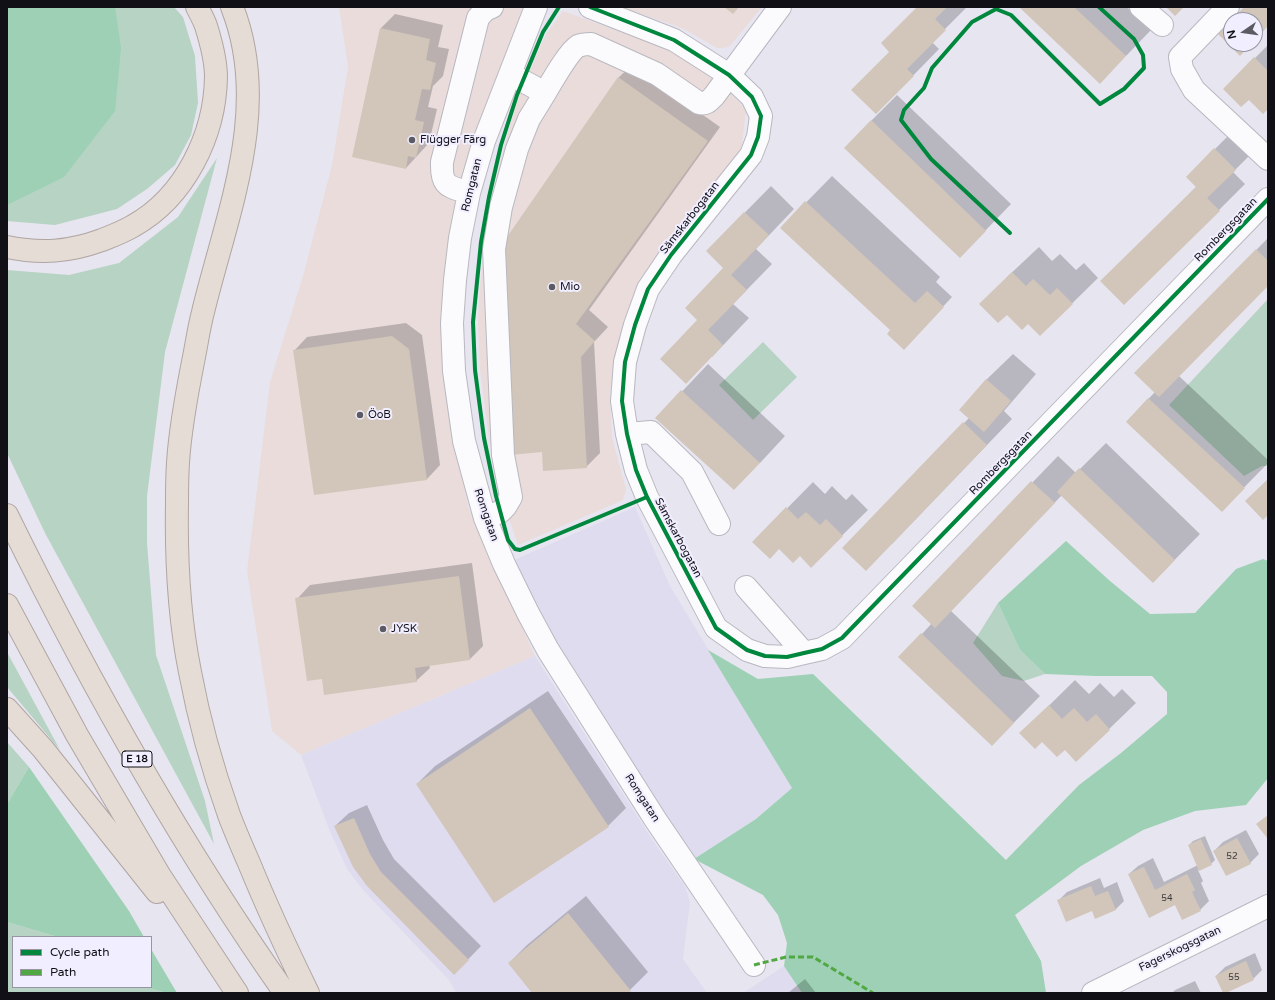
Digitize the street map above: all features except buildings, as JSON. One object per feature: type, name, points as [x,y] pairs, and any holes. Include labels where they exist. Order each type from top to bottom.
[{"type":"highway","points":[[7,247],[38,252],[85,246],[133,226],[155,210],[173,192],[187,173],[200,150],[208,128],[214,103],[216,76],[213,51],[206,25],[197,7]]},
{"type":"highway","points":[[232,7],[243,44],[247,69],[248,102],[244,148],[233,202],[202,313],[186,394],[178,463],[176,533],[180,605],[190,672],[208,748],[230,816],[258,885],[308,993]]},
{"type":"highway","name":"E 18","points":[[7,515],[40,583],[111,715],[192,853],[285,993]]},
{"type":"highway","points":[[7,605],[77,735],[160,876],[237,993]]},
{"type":"highway","points":[[7,709],[48,755],[237,993]]},
{"type":"street","points":[[469,193],[449,187],[443,180],[441,174],[442,162],[478,18],[485,10],[492,7]]},
{"type":"street","name":"Romgatan","points":[[536,7],[484,141],[469,193],[460,238],[454,280],[452,330],[454,371],[464,441],[485,518],[504,564],[548,650],[655,819],[754,965]]},
{"type":"street","points":[[590,7],[674,40],[729,75]]},
{"type":"street","points":[[485,518],[500,512],[511,497],[503,455],[494,249],[501,207],[517,149],[529,119],[574,50],[578,46],[585,43],[591,44],[657,74],[699,103],[703,104],[709,102],[780,7]]},
{"type":"street","points":[[1142,7],[1162,25]]},
{"type":"street","points":[[1228,7],[1180,57],[1182,69],[1194,90],[1268,159]]},
{"type":"street","points":[[510,74],[545,93]]},
{"type":"street","name":"Sämskarbogatan","points":[[716,628],[646,497],[636,470],[627,434],[622,401],[625,362],[635,325],[648,289],[671,255],[751,155],[758,137],[761,116],[752,97],[729,75]]},
{"type":"street","name":"Rombergsgatan","points":[[716,628],[747,650],[765,656],[787,657],[822,649],[842,638],[1268,199]]},
{"type":"street","points":[[627,434],[651,432],[692,472],[719,524]]},
{"type":"street","points":[[746,587],[804,653]]},
{"type":"street","name":"Fagerskogsgatan","points":[[1093,993],[1268,906]]},
{"type":"shaded area","points":[[339,7],[525,7],[475,138],[455,200],[444,279],[454,443],[469,509],[535,656],[301,755],[272,731],[247,571],[270,382],[303,276],[332,165],[348,67]]},
{"type":"shaded area","points":[[620,7],[762,7],[730,46],[717,48],[682,28]]},
{"type":"shaded area","points":[[563,11],[660,46],[696,66],[730,93],[746,111],[741,152],[666,243],[639,283],[624,321],[614,361],[610,394],[612,438],[626,489],[623,500],[518,545],[501,495],[489,438],[480,370],[478,323],[480,285],[489,211],[504,146],[519,96],[546,34]]},
{"type":"shaded area","points":[[635,507],[670,586],[792,788],[756,819],[694,859],[606,726],[537,610],[514,560]]},
{"type":"shaded area","points":[[535,656],[653,841],[685,886],[690,902],[683,959],[707,993],[456,993],[449,980],[363,890],[347,869],[329,829],[301,755]]},
{"type":"shaded area","points":[[784,966],[802,993],[743,993]]},
{"type":"green space","points":[[7,7],[174,7],[183,17],[195,56],[198,103],[191,135],[175,165],[147,189],[117,209],[55,225],[7,221]]},
{"type":"green space","points":[[7,7],[115,7],[121,48],[115,111],[64,177],[7,205]]},
{"type":"green space","points":[[217,158],[165,352],[147,496],[147,543],[156,655],[205,801],[214,844],[45,533],[7,453],[7,270],[69,275],[119,263],[178,217]]},
{"type":"green space","points":[[1268,299],[1268,466],[1262,466],[1244,476],[1169,405]]},
{"type":"green space","points":[[763,342],[797,377],[753,420],[719,385]]},
{"type":"green space","points":[[1066,541],[1110,581],[1150,614],[1195,613],[1236,569],[1263,559],[1268,561],[1268,778],[1246,805],[1195,811],[1143,830],[1081,866],[1015,915],[1041,961],[1046,993],[802,993],[784,966],[787,943],[778,915],[763,895],[694,859],[756,819],[792,788],[708,650],[758,679],[813,674],[1006,860],[1079,785],[1121,753],[1167,714],[1167,692],[1152,676],[1045,674],[1020,650],[998,603]]},
{"type":"green space","points":[[998,603],[1020,650],[1045,674],[1024,681],[1002,676],[973,643]]},
{"type":"green space","points":[[7,652],[60,750],[7,687]]},
{"type":"green space","points":[[7,742],[29,767],[7,804]]},
{"type":"green space","points":[[29,767],[129,911],[143,936],[55,936],[7,922],[7,804]]},
{"type":"green space","points":[[7,922],[55,936],[12,936],[12,988],[149,988],[167,993],[7,993]]},
{"type":"green space","points":[[152,951],[177,993],[167,993],[149,988],[152,988]]},
{"type":"marked path","points":[[754,965],[786,957],[813,957],[873,993]]},
{"type":"cycle path","points":[[559,7],[543,32],[517,95],[501,145],[489,197],[481,242],[473,322],[475,370],[484,438],[496,496],[508,540],[515,549],[520,550],[647,497]]},
{"type":"cycle path","points":[[590,7],[674,40],[729,75],[752,97],[761,116],[758,137],[751,155],[671,255],[648,289],[635,325],[625,362],[622,401],[627,434],[636,470],[647,497],[716,628],[747,650],[765,656],[787,657],[822,649],[842,638],[1268,199]]},
{"type":"cycle path","points":[[1010,233],[931,159],[901,120],[904,110],[924,88],[932,68],[972,22],[996,9],[1011,15],[1100,104],[1124,89],[1144,68],[1143,55],[1134,39],[1099,7]]},
{"type":"place","name":"Flügger Färg","points":[[412,140]]},
{"type":"place","name":"Mio","points":[[552,287]]},
{"type":"place","name":"ÖoB","points":[[360,415]]},
{"type":"place","name":"JYSK","points":[[383,629]]}]
